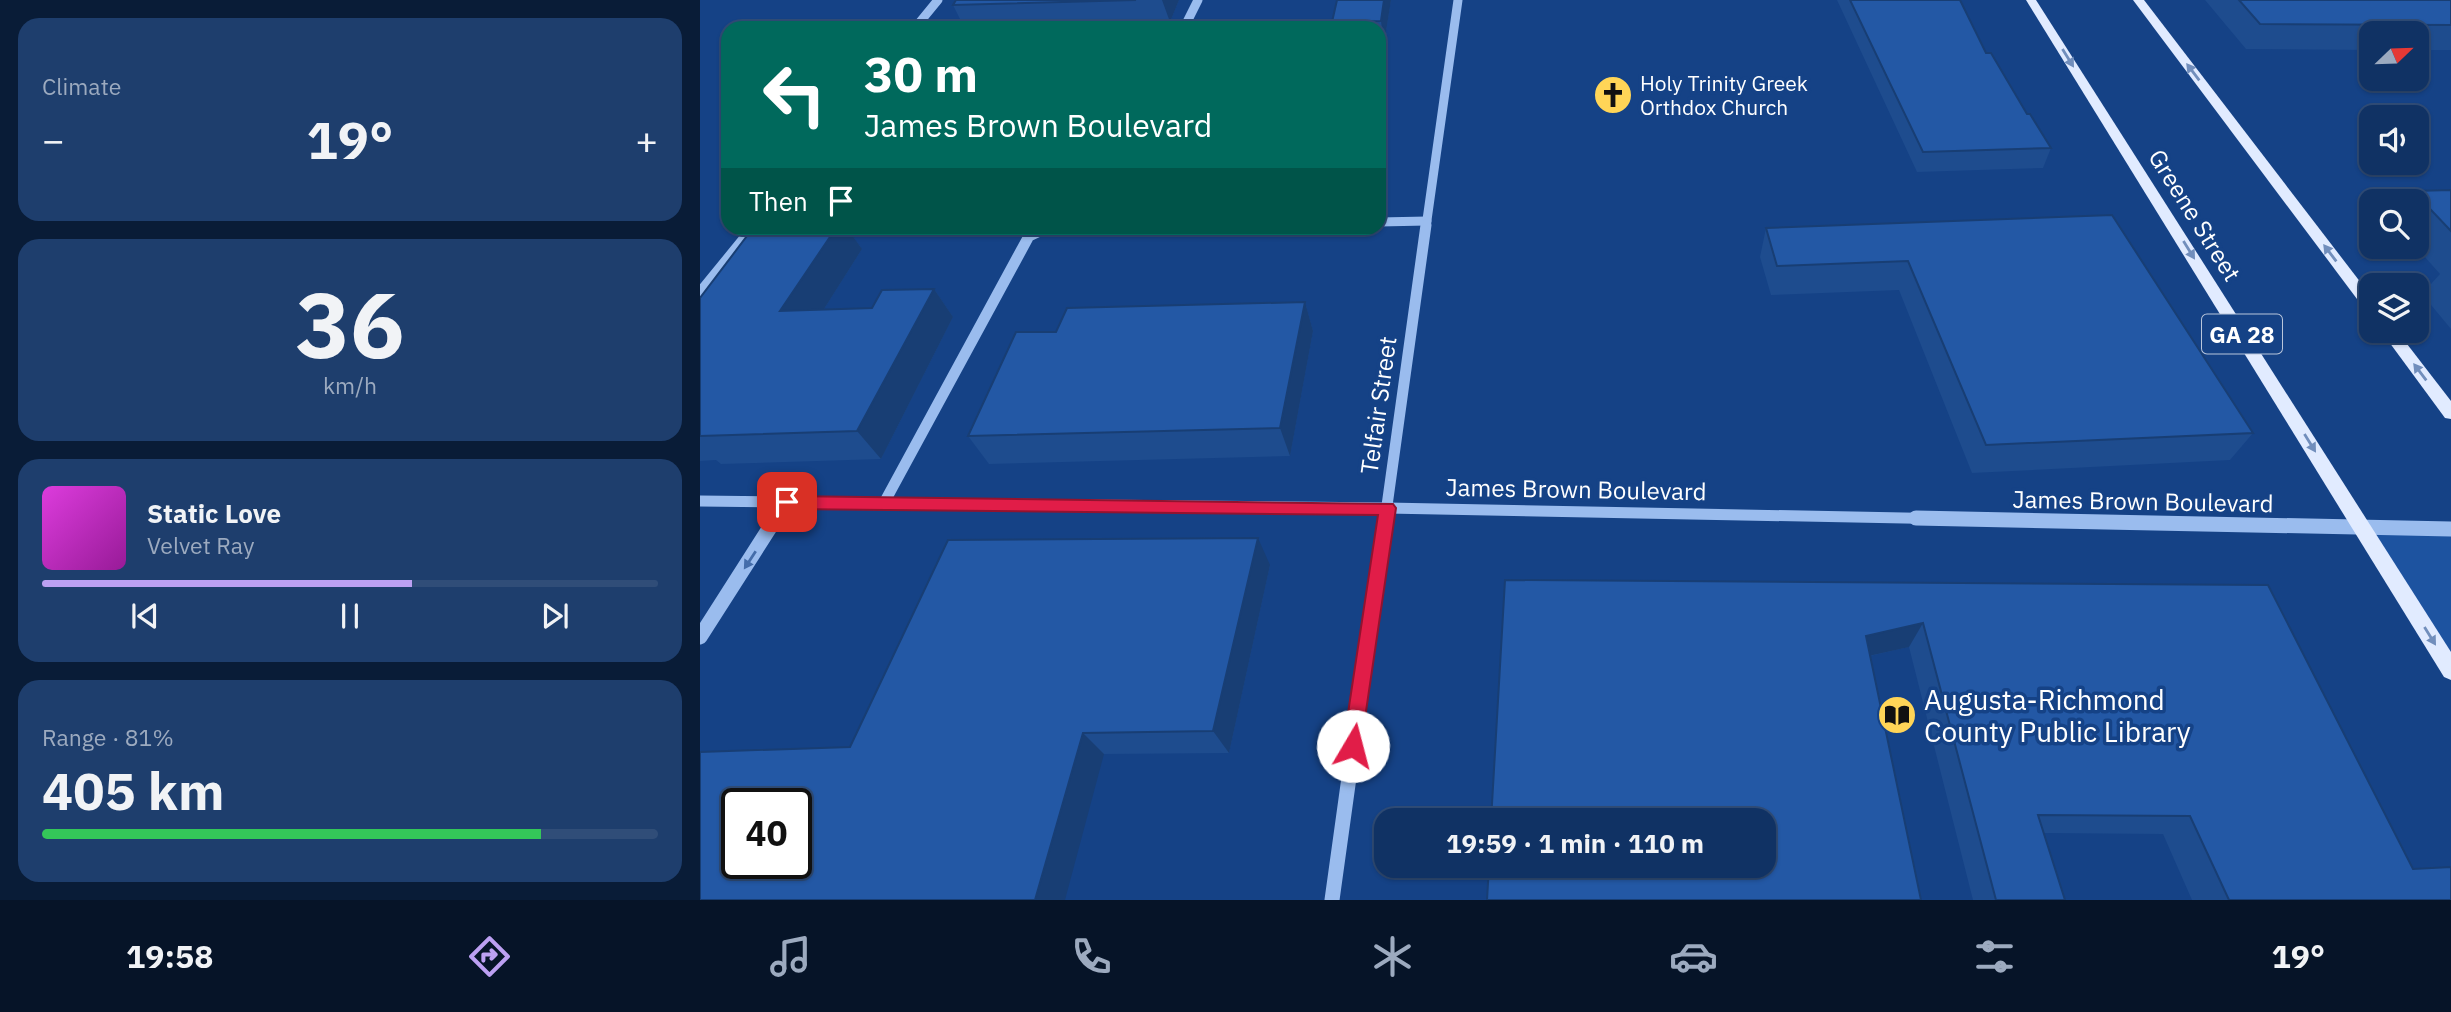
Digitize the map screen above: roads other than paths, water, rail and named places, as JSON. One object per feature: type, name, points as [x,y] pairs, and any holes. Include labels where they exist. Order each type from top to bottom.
[{"type":"main road","name":"Greene Street","points":[[2031,0],[2451,670]]},
{"type":"main road","points":[[2138,0],[2359,291]]},
{"type":"main road","points":[[2398,343],[2451,413]]},
{"type":"street","points":[[921,21],[938,0]]},
{"type":"street","points":[[1188,21],[1198,0]]},
{"type":"street","name":"Telfair Street","points":[[1332,900],[1458,0]]},
{"type":"street","points":[[1386,222],[1427,221]]},
{"type":"street","points":[[700,293],[747,235]]},
{"type":"street","points":[[884,503],[1030,235]]},
{"type":"street","name":"James Brown Boulevard","points":[[700,501],[1387,508],[2451,529]]},
{"type":"street","points":[[700,637],[787,502]]},
{"type":"place","name":"Holy Trinity Greek Orthdox Church","points":[[1613,95]]},
{"type":"place","name":"Augusta-Richmond County Public Library","points":[[1897,715]]}]
